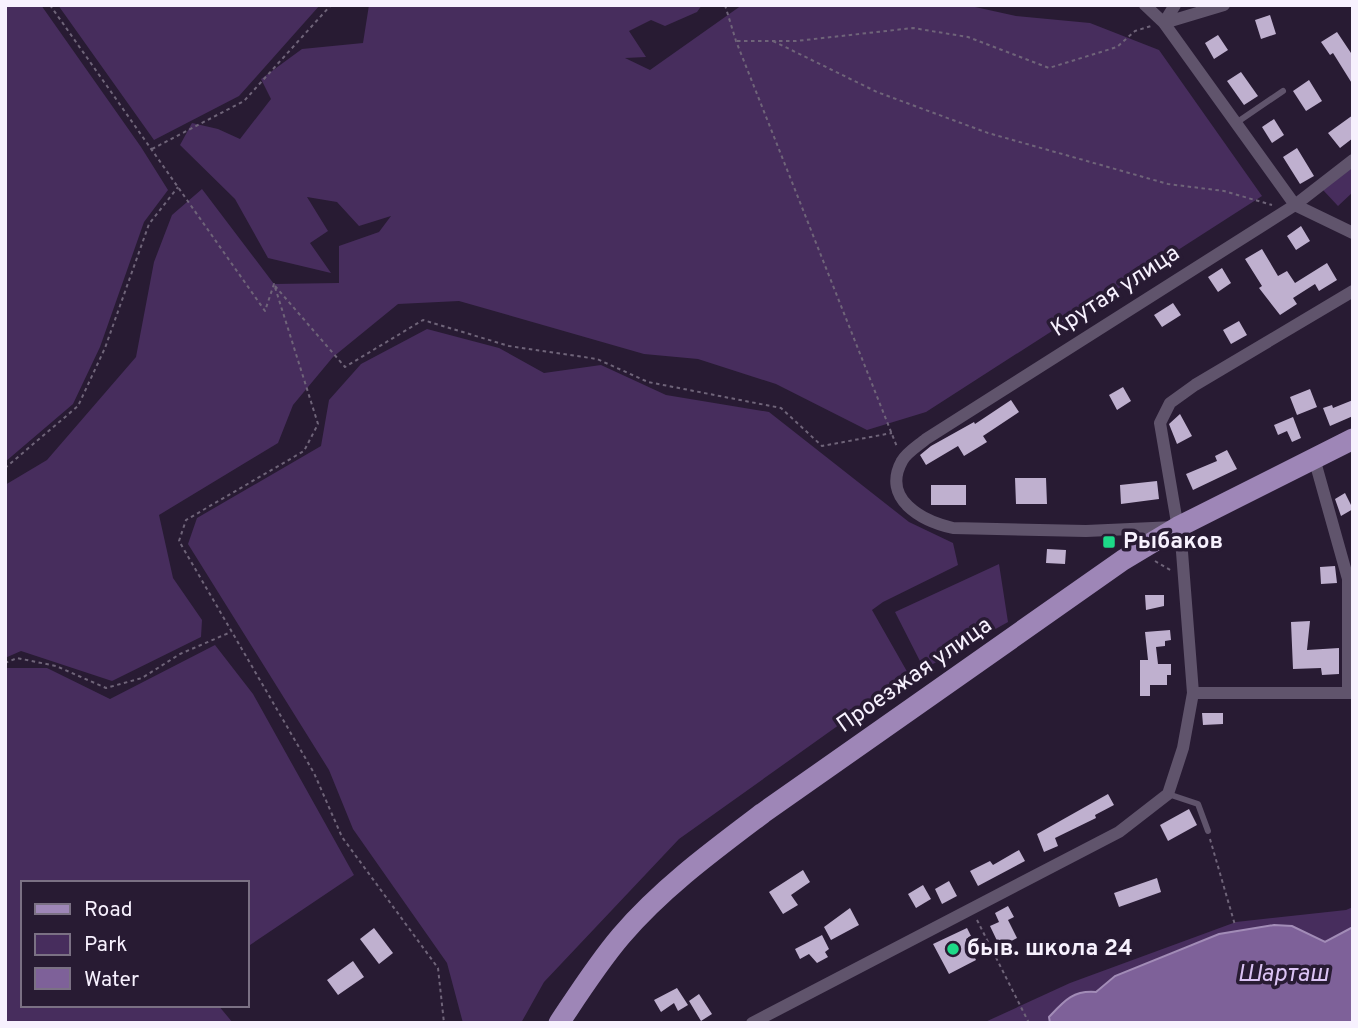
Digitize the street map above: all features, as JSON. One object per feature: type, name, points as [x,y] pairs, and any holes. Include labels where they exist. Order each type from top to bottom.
[{"type":"main road","name":"Проезжая улица","points":[[559,1023],[587,979],[622,934],[711,852],[1123,560],[1178,527],[1353,439]]},
{"type":"street","points":[[1145,5],[1164,23],[1236,123],[1289,209],[1353,233]]},
{"type":"street","points":[[1164,23],[1175,5]]},
{"type":"street","points":[[1164,23],[1224,5]]},
{"type":"street","name":"Крутая улица","points":[[902,461],[926,439],[1289,209],[1353,160]]},
{"type":"street","points":[[752,1023],[1119,832],[1168,794],[1183,748],[1193,693],[1178,527],[1160,436],[1160,423],[1170,403],[1353,291]]},
{"type":"street","points":[[1193,693],[1350,693],[1350,578],[1314,458]]},
{"type":"street","points":[[902,461],[896,484],[901,499],[911,512],[943,526],[1086,531],[1178,527]]},
{"type":"lane","points":[[1236,123],[1283,91]]},
{"type":"lane","points":[[1168,794],[1198,804],[1208,831]]},
{"type":"path","points":[[50,5],[265,311],[274,284]]},
{"type":"path","points":[[151,150],[244,101],[331,5]]},
{"type":"path","points":[[725,5],[736,41],[902,461]]},
{"type":"path","points":[[736,41],[774,41],[913,27],[968,37],[1049,68],[1117,47],[1135,31],[1164,23]]},
{"type":"path","points":[[774,41],[877,92],[989,133],[1168,184],[1267,201],[1289,209]]},
{"type":"path","points":[[5,468],[78,407],[105,348],[149,224],[178,187]]},
{"type":"path","points":[[274,284],[345,367],[423,320],[509,346],[597,359],[648,382],[781,408],[822,446],[892,433]]},
{"type":"path","points":[[274,284],[318,424],[304,451],[186,520],[179,541],[314,773],[342,837],[438,968],[444,1023]]},
{"type":"path","points":[[1148,557],[1184,579]]},
{"type":"path","points":[[5,663],[17,659],[56,666],[106,688],[142,678],[180,654],[232,632]]},
{"type":"path","points":[[1208,831],[1235,925]]},
{"type":"path","points":[[971,910],[993,947],[1029,1023]]},
{"type":"green space","points":[[5,5],[41,5],[168,190],[144,222],[100,347],[73,404],[5,462]]},
{"type":"green space","points":[[58,5],[320,5],[239,96],[154,140]]},
{"type":"green space","points":[[369,5],[702,5],[697,12],[665,26],[651,20],[629,31],[646,57],[625,58],[650,70],[742,5],[966,5],[1016,16],[1090,23],[1159,50],[1262,196],[926,412],[867,430],[776,384],[698,359],[644,354],[459,301],[398,304],[333,357],[293,405],[278,443],[159,515],[173,578],[202,620],[201,637],[112,681],[21,651],[5,658],[5,485],[47,460],[136,357],[154,262],[172,215],[202,189],[274,284],[339,283],[339,246],[379,232],[391,216],[359,226],[337,202],[307,197],[328,231],[310,243],[331,273],[268,258],[235,199],[180,145],[192,123],[218,129],[240,139],[271,99],[261,79],[302,49],[363,43]]},
{"type":"green space","points":[[1350,165],[1353,168],[1353,192],[1338,206],[1323,190]]},
{"type":"green space","points":[[427,329],[499,348],[544,373],[601,365],[666,395],[769,412],[909,522],[953,543],[958,565],[872,610],[909,675],[679,839],[544,982],[521,1023],[463,1023],[447,963],[353,829],[329,770],[188,544],[197,518],[321,446],[329,400],[361,364]]},
{"type":"green space","points":[[999,564],[1008,622],[924,669],[895,612]]},
{"type":"green space","points":[[215,645],[253,694],[354,875],[248,946],[248,881],[21,881],[21,1007],[220,1007],[233,1023],[5,1023],[5,668],[47,668],[110,699]]},
{"type":"green space","points":[[1353,907],[1353,927],[1325,942],[1292,926],[1274,925],[1192,944],[1115,976],[1096,992],[1075,995],[1050,1017],[1050,1023],[983,1023],[1070,983],[1236,922]]},
{"type":"water","name":"Шарташ","points":[[1274,925],[1292,926],[1325,942],[1353,927],[1353,1023],[1050,1023],[1049,1017],[1070,998],[1081,993],[1096,992],[1115,976],[1219,934]]},
{"type":"building","points":[[1270,15],[1276,34],[1261,39],[1255,20]]},
{"type":"building","points":[[1337,32],[1353,56],[1353,85],[1333,53],[1330,55],[1321,42]]},
{"type":"building","points":[[1218,35],[1228,50],[1214,59],[1205,43]]},
{"type":"building","points":[[1241,72],[1258,96],[1244,105],[1227,81]]},
{"type":"building","points":[[1309,80],[1322,101],[1306,111],[1293,91]]},
{"type":"building","points":[[1353,115],[1353,138],[1340,148],[1328,133]]},
{"type":"building","points":[[1274,119],[1284,135],[1272,143],[1262,127]]},
{"type":"building","points":[[1297,148],[1314,176],[1300,184],[1283,157]]},
{"type":"building","points":[[1301,226],[1310,241],[1296,250],[1287,236]]},
{"type":"building","points":[[1262,249],[1278,276],[1287,271],[1295,283],[1327,263],[1337,280],[1319,291],[1315,284],[1293,298],[1297,304],[1280,315],[1259,288],[1262,286],[1245,259]]},
{"type":"building","points":[[1222,268],[1231,283],[1218,292],[1208,277]]},
{"type":"building","points":[[1173,303],[1181,315],[1162,327],[1154,315]]},
{"type":"building","points":[[1239,321],[1247,335],[1231,344],[1223,330]]},
{"type":"building","points":[[1123,387],[1131,401],[1117,410],[1109,395]]},
{"type":"building","points":[[1310,389],[1317,407],[1297,415],[1290,397]]},
{"type":"building","points":[[1011,400],[1019,412],[983,436],[987,442],[964,456],[958,446],[926,465],[920,455],[931,446],[974,422],[975,424]]},
{"type":"building","points":[[1353,400],[1353,416],[1330,426],[1323,408],[1332,405],[1333,408]]},
{"type":"building","points":[[1180,414],[1192,436],[1177,444],[1169,424]]},
{"type":"building","points":[[1293,417],[1301,438],[1292,442],[1287,431],[1278,435],[1274,425]]},
{"type":"building","points":[[1227,450],[1237,469],[1193,490],[1186,474],[1217,461],[1215,456]]},
{"type":"building","points":[[1015,478],[1046,478],[1047,504],[1016,504]]},
{"type":"building","points":[[1157,481],[1159,499],[1121,504],[1120,485]]},
{"type":"building","points":[[931,485],[966,485],[966,505],[931,505]]},
{"type":"building","points":[[1345,493],[1353,509],[1341,516],[1335,499]]},
{"type":"building","points":[[1047,549],[1066,550],[1065,564],[1046,563]]},
{"type":"building","points":[[1335,566],[1337,583],[1321,584],[1320,567]]},
{"type":"building","points":[[1145,595],[1164,595],[1164,606],[1146,610]]},
{"type":"building","points":[[1310,621],[1307,650],[1339,648],[1339,674],[1322,675],[1321,668],[1293,669],[1291,622]]},
{"type":"building","points":[[1170,630],[1171,640],[1165,641],[1165,646],[1156,647],[1158,664],[1171,664],[1167,685],[1150,685],[1150,696],[1140,696],[1140,660],[1148,660],[1145,632]]},
{"type":"building","points":[[1202,713],[1223,713],[1223,724],[1203,725]]},
{"type":"building","points":[[1108,794],[1114,805],[1095,815],[1096,818],[1055,838],[1058,846],[1044,852],[1037,834]]},
{"type":"building","points":[[1189,809],[1197,825],[1168,841],[1160,825]]},
{"type":"building","points":[[1019,850],[1025,861],[978,886],[970,871],[990,861],[993,865]]},
{"type":"building","points":[[803,870],[810,882],[791,895],[798,905],[783,914],[769,892]]},
{"type":"building","points":[[1157,878],[1161,892],[1119,907],[1114,893]]},
{"type":"building","points":[[949,881],[957,896],[942,904],[935,889]]},
{"type":"building","points":[[923,885],[931,899],[916,908],[908,894]]},
{"type":"building","points":[[1008,906],[1014,917],[1008,920],[1017,938],[1000,947],[990,926],[999,922],[995,913]]},
{"type":"building","points":[[850,908],[859,925],[831,940],[824,927]]},
{"type":"building","points":[[374,928],[393,953],[379,964],[360,939]]},
{"type":"building","name":"быв. школа 24","points":[[967,928],[971,936],[966,939],[976,960],[949,974],[933,944]]},
{"type":"building","points":[[822,935],[829,949],[825,952],[828,957],[817,963],[809,954],[800,959],[795,949]]},
{"type":"building","points":[[353,961],[364,977],[338,995],[327,980]]},
{"type":"building","points":[[677,988],[688,1005],[678,1011],[674,1003],[661,1012],[654,1000]]},
{"type":"building","points":[[699,994],[712,1014],[701,1021],[689,1001]]},
{"type":"place","name":"Рыбаков","points":[[1109,542]]},
{"type":"place","name":"быв. школа 24","points":[[953,949]]}]
